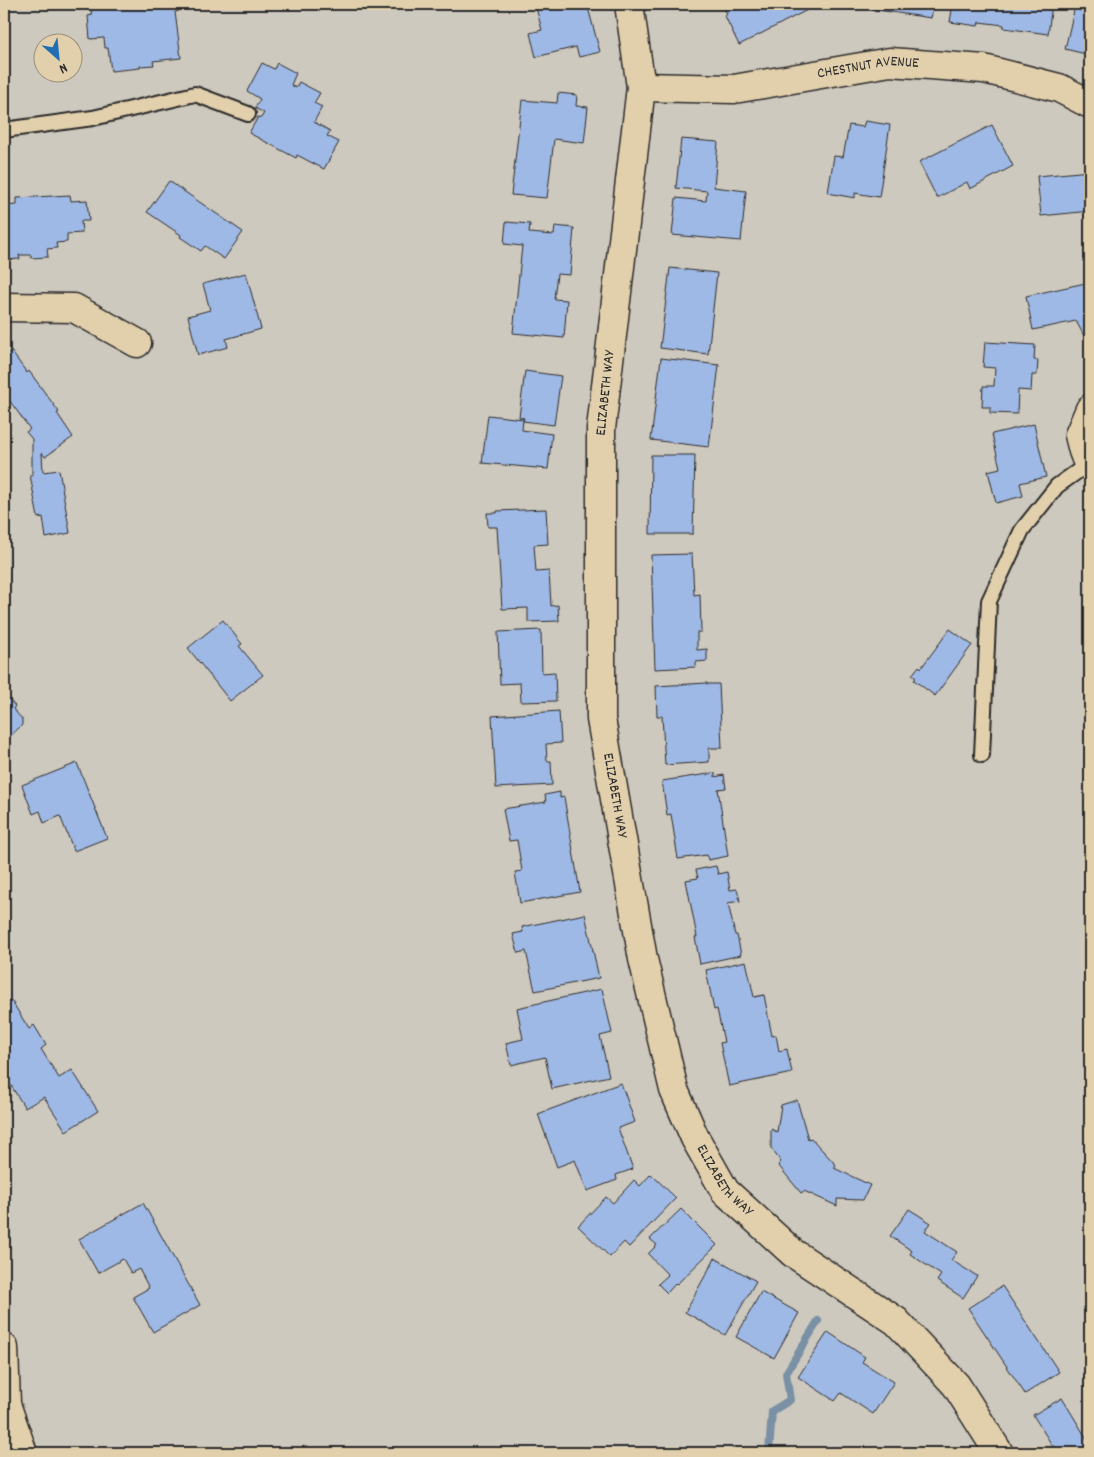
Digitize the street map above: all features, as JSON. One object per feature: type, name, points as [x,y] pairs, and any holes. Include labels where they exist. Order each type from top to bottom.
[{"type":"street","name":"ELIZABETH WAY","points":[[629,4],[641,87],[600,429],[601,720],[643,959],[674,1090],[695,1138],[725,1191],[793,1253],[896,1321],[956,1385],[999,1453]]},
{"type":"street","name":"CHESTNUT AVENUE","points":[[641,87],[734,89],[890,62],[984,69],[1059,88],[1090,104]]},
{"type":"street","points":[[4,307],[74,308],[137,343]]},
{"type":"street","points":[[1089,464],[1079,435],[1090,409]]},
{"type":"street","points":[[4,1348],[5,1403],[23,1453]]},
{"type":"lane","points":[[4,130],[93,118],[195,94],[248,114]]},
{"type":"lane","points":[[982,755],[989,601],[1022,530],[1057,486],[1089,464]]},
{"type":"building","points":[[90,4],[178,4],[179,11],[175,12],[181,58],[153,61],[154,65],[140,66],[140,68],[111,71],[108,48],[105,48],[104,38],[90,39],[88,16],[92,15]]},
{"type":"building","points":[[535,4],[574,4],[575,8],[587,4],[600,52],[579,57],[576,47],[536,57],[530,33],[542,30]]},
{"type":"building","points":[[722,4],[815,4],[815,6],[739,45],[725,16],[727,14]]},
{"type":"building","points":[[872,4],[934,4],[931,18],[871,9]]},
{"type":"building","points":[[953,4],[1052,4],[1048,34],[1004,28],[1004,25],[979,22],[978,26],[950,22]]},
{"type":"building","points":[[1075,6],[1090,10],[1090,55],[1065,49]]},
{"type":"building","points":[[262,63],[274,69],[277,63],[296,73],[291,85],[296,88],[299,82],[320,93],[314,103],[322,107],[314,122],[330,131],[327,136],[339,142],[324,169],[297,155],[296,158],[249,133],[258,117],[261,118],[264,113],[255,108],[260,99],[247,91]]},
{"type":"building","points":[[558,93],[577,95],[576,106],[588,107],[584,143],[554,139],[547,198],[511,195],[522,100],[557,103]]},
{"type":"building","points":[[865,121],[890,125],[879,197],[855,193],[855,198],[828,193],[834,156],[843,157],[849,125],[863,127]]},
{"type":"building","points":[[992,125],[1013,166],[970,189],[967,182],[937,198],[919,162]]},
{"type":"building","points":[[681,139],[718,142],[714,187],[746,191],[741,241],[672,235],[676,198],[706,201],[707,191],[676,188]]},
{"type":"building","points":[[1090,171],[1090,211],[1041,216],[1037,176]]},
{"type":"building","points":[[169,181],[243,232],[224,259],[205,246],[201,251],[147,212]]},
{"type":"building","points":[[70,195],[71,201],[87,200],[89,221],[81,221],[82,233],[67,234],[67,242],[56,243],[57,248],[47,249],[48,257],[31,258],[31,255],[19,255],[20,259],[6,260],[4,262],[4,206],[17,205],[17,198]]},
{"type":"building","points":[[506,222],[530,224],[529,233],[554,235],[555,226],[574,228],[570,275],[557,274],[554,299],[567,300],[564,338],[513,333],[522,246],[504,244]]},
{"type":"building","points":[[670,268],[717,273],[708,354],[660,348]]},
{"type":"building","points":[[246,273],[261,329],[226,339],[228,347],[198,355],[188,316],[210,310],[203,284]]},
{"type":"building","points":[[1090,282],[1090,347],[1076,321],[1033,330],[1026,296]]},
{"type":"building","points":[[985,342],[1035,345],[1034,360],[1038,360],[1037,375],[1032,375],[1031,391],[1018,390],[1017,414],[990,413],[990,407],[982,407],[983,386],[994,386],[995,368],[983,367]]},
{"type":"building","points":[[11,351],[27,373],[29,371],[59,412],[57,413],[73,437],[45,457],[42,453],[43,472],[59,470],[70,533],[46,538],[43,517],[38,518],[30,475],[32,475],[32,439],[26,432],[30,429],[4,393],[4,356]]},
{"type":"building","points":[[661,358],[719,365],[709,447],[651,440]]},
{"type":"building","points":[[525,371],[561,376],[554,425],[523,421],[524,418],[519,417]]},
{"type":"building","points":[[488,415],[523,419],[522,430],[552,434],[548,469],[482,463]]},
{"type":"building","points":[[1034,424],[1046,477],[1020,483],[1023,496],[996,503],[988,471],[1000,468],[992,434]]},
{"type":"building","points":[[651,455],[695,455],[693,534],[650,534]]},
{"type":"building","points":[[546,509],[548,544],[534,545],[536,572],[549,571],[551,606],[558,605],[559,621],[528,622],[528,608],[502,609],[497,527],[488,527],[487,513]]},
{"type":"building","points":[[692,554],[694,595],[700,594],[701,632],[697,632],[697,650],[707,649],[707,661],[696,662],[696,667],[655,669],[651,555]]},
{"type":"building","points":[[223,620],[242,644],[239,646],[263,675],[230,701],[188,648]]},
{"type":"building","points":[[950,629],[972,645],[935,696],[914,680],[916,678],[912,675],[919,666],[921,668]]},
{"type":"building","points":[[541,630],[542,673],[555,672],[556,701],[521,702],[520,683],[500,684],[498,632]]},
{"type":"building","points":[[719,684],[722,748],[709,748],[709,762],[665,765],[662,716],[657,716],[656,686]]},
{"type":"building","points":[[4,694],[15,706],[13,709],[22,719],[22,725],[4,742]]},
{"type":"building","points":[[559,711],[561,743],[546,744],[547,761],[551,761],[552,785],[496,788],[492,716]]},
{"type":"building","points":[[77,763],[107,838],[74,851],[60,816],[44,823],[40,811],[33,814],[22,785]]},
{"type":"building","points":[[715,773],[715,777],[724,775],[726,788],[718,789],[728,856],[708,860],[707,855],[678,859],[671,814],[667,815],[662,781]]},
{"type":"building","points":[[560,792],[560,798],[564,797],[580,892],[520,903],[515,872],[522,871],[517,840],[509,841],[503,809],[546,802],[545,795]]},
{"type":"building","points":[[716,866],[718,874],[727,872],[730,890],[737,889],[740,901],[728,903],[741,955],[700,964],[686,880],[698,878],[696,870]]},
{"type":"building","points":[[585,914],[599,978],[535,991],[526,951],[518,953],[513,934],[523,932],[522,927]]},
{"type":"building","points":[[746,961],[754,997],[764,995],[772,1036],[776,1035],[779,1051],[787,1049],[792,1073],[729,1086],[720,1043],[724,1042],[717,1009],[714,1010],[706,970]]},
{"type":"building","points":[[602,989],[612,1033],[600,1036],[609,1076],[552,1089],[545,1057],[511,1065],[506,1043],[523,1039],[517,1008]]},
{"type":"building","points":[[11,1000],[29,1029],[34,1025],[46,1045],[41,1049],[59,1078],[72,1070],[98,1111],[66,1131],[44,1097],[25,1108],[5,1076],[11,1073],[4,1062],[4,1005]]},
{"type":"building","points":[[621,1083],[635,1122],[618,1128],[633,1169],[616,1175],[617,1180],[587,1191],[575,1160],[557,1167],[538,1114]]},
{"type":"building","points":[[797,1100],[808,1139],[811,1138],[836,1165],[834,1168],[870,1185],[863,1200],[837,1199],[837,1206],[804,1191],[801,1193],[778,1165],[781,1162],[771,1148],[771,1129],[777,1132],[781,1105]]},
{"type":"building","points":[[651,1174],[676,1198],[629,1247],[624,1242],[610,1257],[578,1226],[606,1197],[613,1203],[634,1180],[640,1186]]},
{"type":"building","points":[[143,1203],[200,1305],[153,1332],[133,1297],[149,1288],[139,1269],[131,1273],[123,1259],[98,1273],[79,1239]]},
{"type":"building","points":[[681,1209],[717,1245],[667,1293],[658,1284],[668,1275],[648,1254],[657,1245],[650,1239]]},
{"type":"building","points":[[909,1209],[931,1223],[925,1231],[957,1252],[951,1260],[977,1276],[963,1298],[937,1281],[941,1275],[910,1254],[912,1251],[890,1236]]},
{"type":"building","points":[[715,1258],[756,1281],[725,1335],[685,1312]]},
{"type":"building","points":[[1002,1286],[1059,1372],[1025,1394],[968,1308]]},
{"type":"building","points":[[761,1292],[799,1313],[774,1358],[736,1337]]},
{"type":"building","points":[[828,1332],[865,1357],[862,1362],[894,1382],[873,1414],[841,1393],[835,1401],[798,1377]]},
{"type":"building","points":[[1062,1398],[1090,1444],[1090,1453],[1057,1453],[1033,1415]]},
{"type":"waterway","points":[[769,1453],[772,1411],[790,1400],[786,1373],[818,1321]]}]
